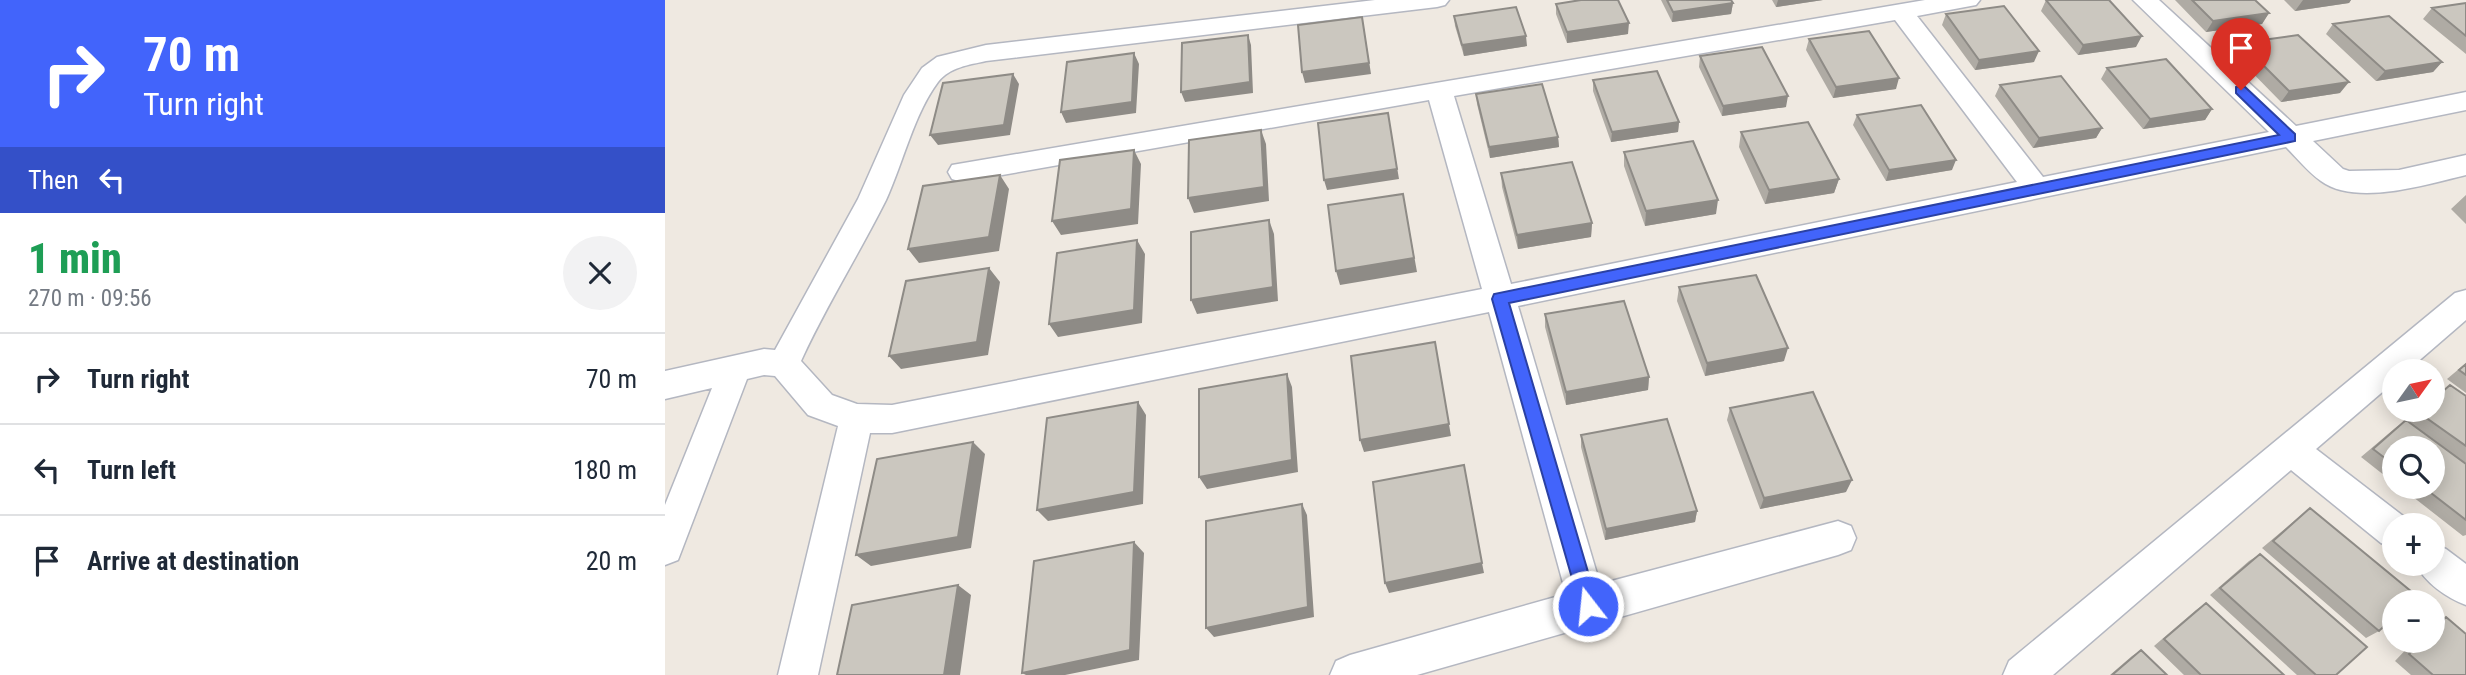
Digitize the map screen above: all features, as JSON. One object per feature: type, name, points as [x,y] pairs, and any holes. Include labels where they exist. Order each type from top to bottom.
[{"type":"street","points":[[784,364],[801,327],[873,200],[917,95],[931,74],[946,63],[986,53],[1437,0]]},
{"type":"street","points":[[962,172],[1968,0]]},
{"type":"street","points":[[2145,0],[2319,166],[2333,176],[2348,182],[2374,185],[2466,165]]},
{"type":"street","points":[[1901,12],[2037,189]]},
{"type":"street","points":[[1439,90],[1588,606]]},
{"type":"street","points":[[665,384],[764,362],[784,364],[820,405],[857,418],[892,419],[1500,299],[2466,101]]},
{"type":"street","points":[[2023,675],[2466,302]]},
{"type":"street","points":[[665,548],[735,368]]},
{"type":"street","points":[[798,675],[857,418]]},
{"type":"street","points":[[2291,450],[2382,522]]},
{"type":"street","points":[[1350,675],[1588,606],[1838,538]]},
{"type":"street","points":[[2445,570],[2466,587]]},
{"type":"building","points":[[1581,0],[1618,0],[1629,23],[1567,32],[1556,4]]},
{"type":"building","points":[[1667,0],[1731,0],[1733,3],[1673,12]]},
{"type":"building","points":[[2046,0],[2109,0],[2142,36],[2083,45]]},
{"type":"building","points":[[2192,0],[2255,0],[2269,13],[2213,21]]},
{"type":"building","points":[[2466,3],[2466,36],[2432,8]]},
{"type":"building","points":[[2004,6],[2039,51],[1979,60],[1946,14]]},
{"type":"building","points":[[1516,7],[1526,36],[1462,45],[1454,16]]},
{"type":"building","points":[[2389,16],[2442,62],[2385,71],[2333,24]]},
{"type":"building","points":[[1362,17],[1369,63],[1302,72],[1298,25]]},
{"type":"building","points":[[1869,31],[1899,78],[1836,87],[1809,39]]},
{"type":"building","points":[[1248,35],[1250,82],[1181,92],[1182,43]]},
{"type":"building","points":[[2298,35],[2349,82],[2289,91],[2241,43]]},
{"type":"building","points":[[1762,47],[1788,96],[1723,106],[1700,56]]},
{"type":"building","points":[[1134,53],[1132,102],[1061,112],[1067,62]]},
{"type":"building","points":[[2166,59],[2212,109],[2150,119],[2107,68]]},
{"type":"building","points":[[1657,71],[1679,122],[1612,132],[1593,80]]},
{"type":"building","points":[[1013,74],[1004,125],[930,135],[943,83]]},
{"type":"building","points":[[2061,76],[2102,128],[2039,138],[2000,85]]},
{"type":"building","points":[[1542,84],[1558,137],[1489,147],[1476,94]]},
{"type":"building","points":[[1921,105],[1956,160],[1889,170],[1857,115]]},
{"type":"building","points":[[1388,113],[1397,169],[1324,180],[1318,123]]},
{"type":"building","points":[[1808,122],[1839,179],[1769,190],[1741,132]]},
{"type":"building","points":[[1261,130],[1264,187],[1188,198],[1189,140]]},
{"type":"building","points":[[1693,141],[1718,200],[1646,211],[1624,152]]},
{"type":"building","points":[[1134,150],[1131,209],[1052,221],[1060,160]]},
{"type":"building","points":[[1572,162],[1592,223],[1517,235],[1501,173]]},
{"type":"building","points":[[1000,175],[989,237],[908,249],[923,186]]},
{"type":"building","points":[[1403,194],[1414,258],[1336,271],[1328,205]]},
{"type":"building","points":[[1269,220],[1273,287],[1191,300],[1191,232]]},
{"type":"building","points":[[1137,240],[1134,310],[1049,324],[1057,253]]},
{"type":"building","points":[[989,268],[977,342],[889,356],[906,281]]},
{"type":"building","points":[[1756,275],[1788,348],[1707,363],[1679,287]]},
{"type":"building","points":[[1624,301],[1649,377],[1566,392],[1545,314]]},
{"type":"building","points":[[1435,342],[1449,424],[1360,440],[1351,356]]},
{"type":"building","points":[[2466,364],[2466,375],[2459,370]]},
{"type":"building","points":[[1287,374],[1292,460],[1199,477],[1199,389]]},
{"type":"building","points":[[2450,385],[2466,396],[2466,446],[2432,422],[2445,422],[2445,389]]},
{"type":"building","points":[[1813,392],[1852,480],[1764,498],[1730,408]]},
{"type":"building","points":[[1138,402],[1134,492],[1037,510],[1047,418]]},
{"type":"building","points":[[1667,419],[1697,511],[1606,529],[1581,435]]},
{"type":"building","points":[[2404,422],[2409,422],[2428,436],[2388,436]]},
{"type":"building","points":[[2382,441],[2382,456],[2373,449]]},
{"type":"building","points":[[973,442],[958,537],[856,555],[877,459]]},
{"type":"building","points":[[2445,449],[2466,464],[2466,520],[2439,499],[2445,499]]},
{"type":"building","points":[[1464,465],[1482,563],[1385,583],[1373,482]]},
{"type":"building","points":[[1302,504],[1308,607],[1206,628],[1206,521]]},
{"type":"building","points":[[2310,508],[2382,567],[2382,576],[2393,576],[2410,590],[2382,590],[2382,628],[2379,631],[2273,541]]},
{"type":"building","points":[[1134,542],[1130,650],[1022,673],[1034,561]]},
{"type":"building","points":[[2260,554],[2367,647],[2336,675],[2316,675],[2220,588]]},
{"type":"building","points":[[958,585],[944,675],[837,675],[852,605]]},
{"type":"building","points":[[2206,603],[2284,675],[2201,675],[2164,639]]},
{"type":"building","points":[[2445,618],[2466,634],[2466,675],[2433,675],[2409,654],[2445,653]]},
{"type":"building","points":[[2141,650],[2167,675],[2112,675]]},
{"type":"route","points":[[1588,606],[1500,299],[2290,138],[2241,90]]}]
